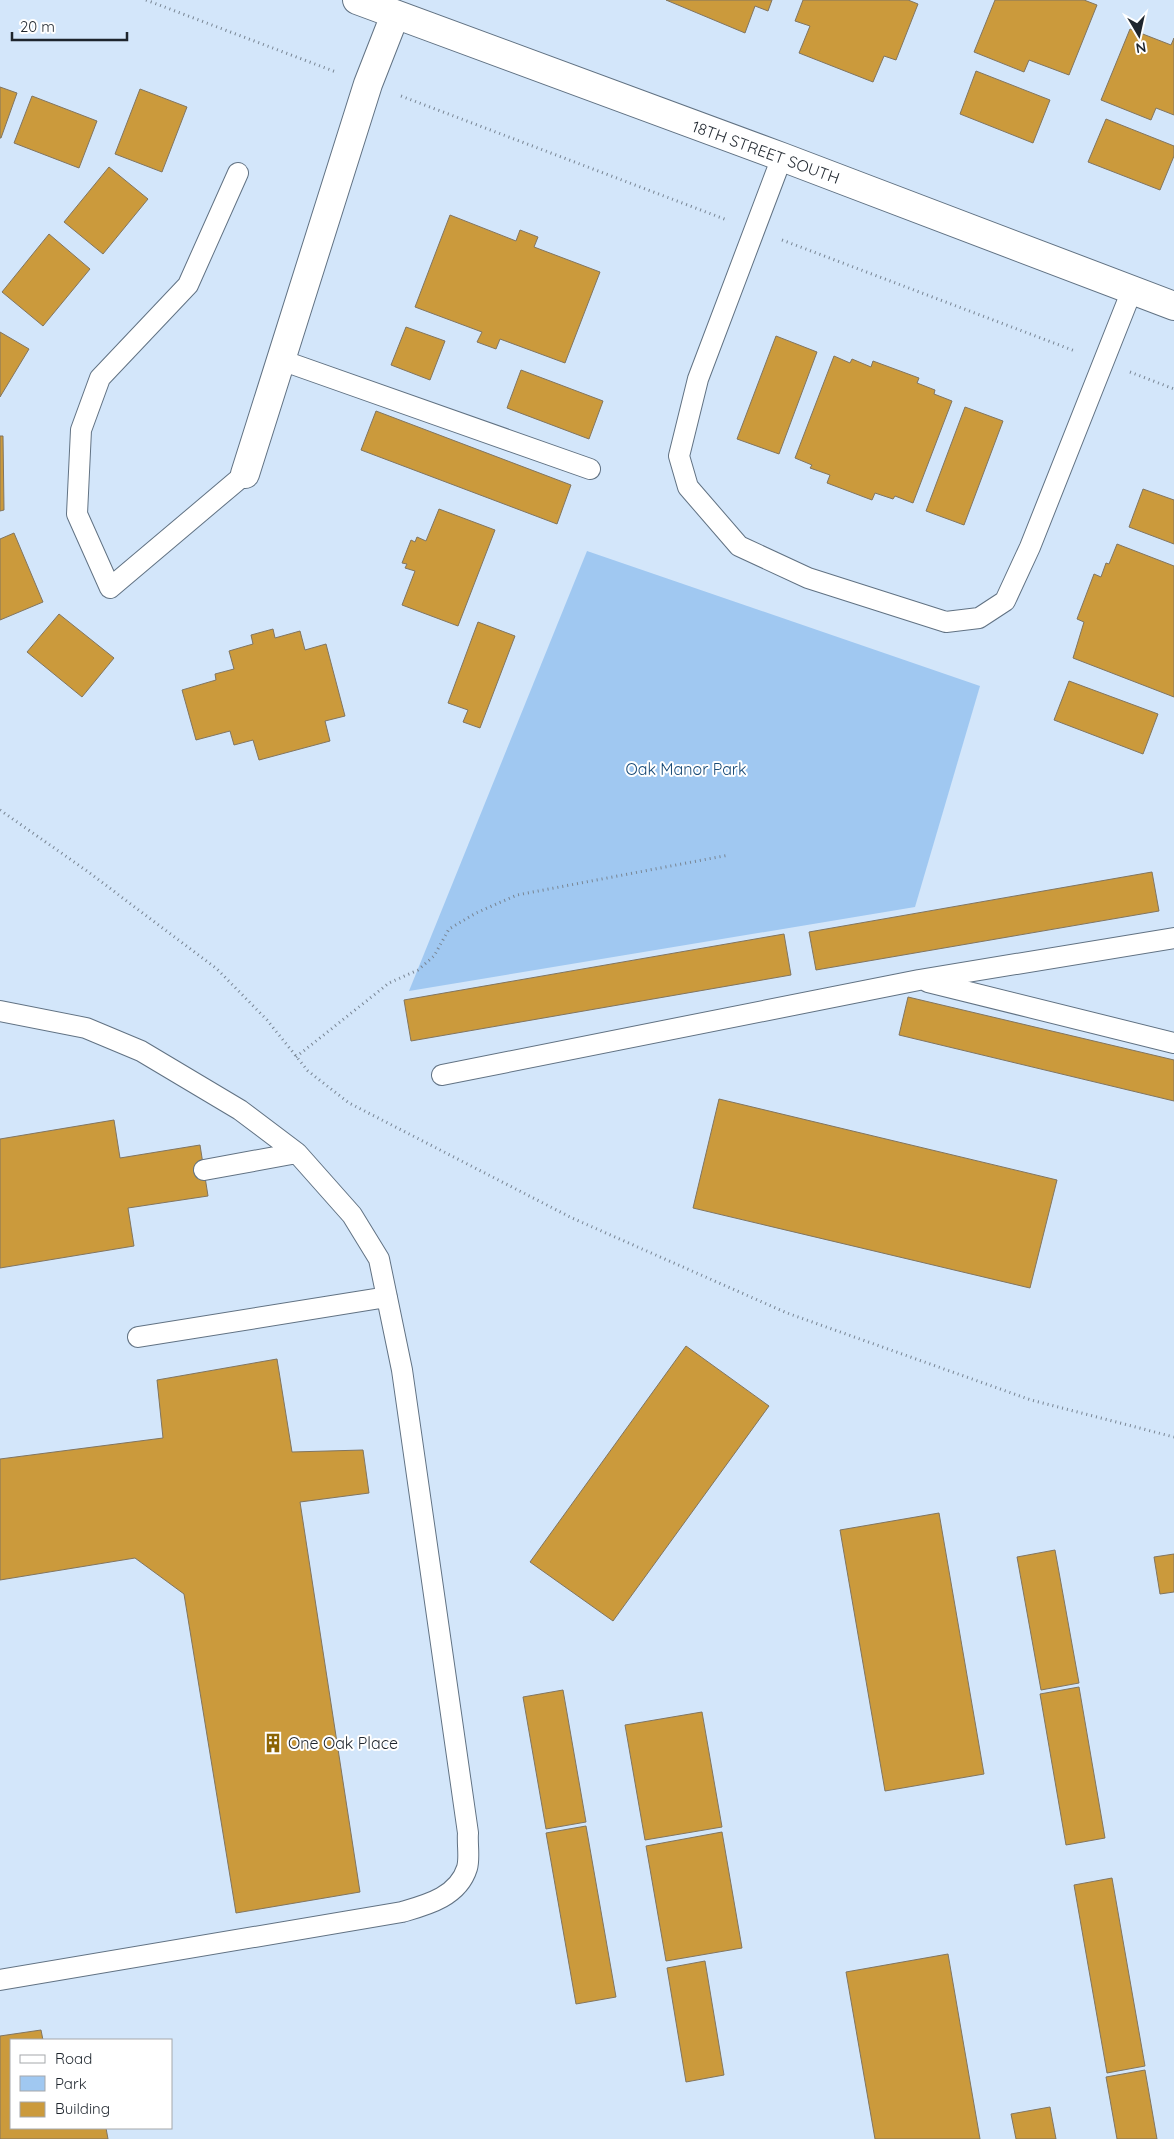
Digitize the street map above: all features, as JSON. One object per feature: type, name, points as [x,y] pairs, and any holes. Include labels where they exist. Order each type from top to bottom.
[{"type":"street","name":"18TH STREET SOUTH","points":[[357,0],[782,157],[1174,306]]},
{"type":"street","points":[[244,474],[368,84],[395,15]]},
{"type":"lane","points":[[782,157],[698,378],[679,456],[688,487],[739,546],[808,578],[946,622],[979,618],[1005,601],[1030,547],[1132,290]]},
{"type":"lane","points":[[238,173],[188,285],[100,378],[82,430],[77,514],[110,588],[244,474]]},
{"type":"lane","points":[[281,360],[590,469]]},
{"type":"lane","points":[[442,1075],[918,980],[1174,938]]},
{"type":"lane","points":[[918,980],[1174,1042]]},
{"type":"lane","points":[[0,1011],[86,1028],[141,1051],[240,1110],[297,1153],[352,1215],[380,1259],[402,1370],[468,1833],[467,1868],[456,1887],[434,1903],[402,1912],[0,1980]]},
{"type":"lane","points":[[204,1170],[297,1153]]},
{"type":"lane","points":[[138,1337],[387,1297]]},
{"type":"path","points":[[146,0],[1174,389]]},
{"type":"path","points":[[0,810],[87,871],[217,969],[267,1020],[308,1071],[349,1103],[572,1218],[787,1313],[1031,1400],[1174,1437]]},
{"type":"path","points":[[296,1057],[389,983],[418,970],[434,956],[449,929],[516,895],[729,855]]},
{"type":"green space","name":"Oak Manor Park","points":[[587,551],[980,686],[915,907],[409,991]]},
{"type":"building","points":[[666,0],[772,0],[768,11],[755,6],[745,33]]},
{"type":"building","points":[[803,0],[908,0],[918,4],[896,60],[884,56],[873,82],[799,53],[810,26],[795,21]]},
{"type":"building","points":[[995,0],[1084,0],[1097,5],[1069,75],[1029,60],[1024,72],[974,52]]},
{"type":"building","points":[[1130,29],[1171,45],[1174,38],[1174,115],[1156,108],[1151,120],[1101,100]]},
{"type":"building","points":[[976,71],[1050,100],[1033,143],[960,114]]},
{"type":"building","points":[[0,87],[17,93],[1,138],[0,138]]},
{"type":"building","points":[[140,89],[187,107],[162,172],[115,154]]},
{"type":"building","points":[[32,96],[97,121],[79,168],[14,143]]},
{"type":"building","points":[[1106,119],[1174,146],[1174,156],[1160,190],[1088,162]]},
{"type":"building","points":[[109,167],[148,199],[103,254],[64,222]]},
{"type":"building","points":[[450,215],[516,241],[520,230],[538,237],[534,247],[600,272],[565,363],[500,339],[496,349],[477,342],[482,332],[415,307]]},
{"type":"building","points":[[49,234],[90,269],[43,326],[2,292]]},
{"type":"building","points":[[406,327],[445,341],[430,380],[391,365]]},
{"type":"building","points":[[0,332],[29,349],[0,397]]},
{"type":"building","points":[[776,336],[817,352],[779,454],[737,439]]},
{"type":"building","points":[[834,356],[850,363],[852,359],[871,367],[873,361],[919,378],[917,383],[935,390],[934,394],[952,401],[913,503],[895,496],[893,499],[875,493],[872,500],[827,483],[830,475],[810,468],[812,465],[795,458]]},
{"type":"building","points":[[521,370],[603,401],[589,439],[507,408]]},
{"type":"building","points":[[965,407],[1003,421],[964,525],[926,511]]},
{"type":"building","points":[[376,411],[571,485],[557,524],[361,450]]},
{"type":"building","points":[[0,436],[3,436],[4,510],[0,511]]},
{"type":"building","points":[[1143,489],[1174,500],[1174,544],[1129,527]]},
{"type":"building","points":[[439,509],[495,530],[458,626],[402,605],[415,571],[405,568],[407,564],[402,563],[411,540],[415,542],[417,537],[426,541]]},
{"type":"building","points":[[14,533],[43,602],[0,620],[0,539]]},
{"type":"building","points":[[1117,544],[1174,566],[1174,697],[1073,658],[1084,622],[1077,619],[1094,574],[1101,577],[1106,563],[1109,564]]},
{"type":"building","points":[[59,614],[114,658],[82,697],[27,652]]},
{"type":"building","points":[[478,622],[515,636],[480,728],[463,722],[468,710],[448,703]]},
{"type":"building","points":[[273,629],[275,638],[300,631],[305,650],[326,644],[345,716],[325,721],[330,741],[259,760],[253,740],[234,745],[230,731],[196,740],[182,690],[216,680],[215,674],[234,669],[229,651],[253,644],[251,635]]},
{"type":"building","points":[[1069,681],[1158,714],[1143,754],[1054,720]]},
{"type":"building","points":[[1152,872],[1159,911],[816,970],[809,932]]},
{"type":"building","points":[[784,934],[791,975],[411,1041],[404,1000]]},
{"type":"building","points":[[908,997],[1174,1060],[1174,1101],[899,1035]]},
{"type":"building","points":[[719,1099],[1057,1180],[1030,1288],[693,1208]]},
{"type":"building","points":[[114,1120],[120,1158],[200,1145],[208,1196],[128,1208],[134,1246],[0,1268],[0,1139]]},
{"type":"building","points":[[686,1346],[769,1406],[613,1621],[530,1562]]},
{"type":"building","name":"One Oak Place","points":[[277,1359],[292,1452],[363,1450],[369,1493],[300,1502],[360,1892],[236,1913],[184,1594],[135,1558],[0,1580],[0,1459],[163,1438],[157,1380]]},
{"type":"building","points":[[939,1513],[984,1774],[885,1791],[840,1530]]},
{"type":"building","points":[[1055,1550],[1079,1683],[1041,1690],[1017,1557]]},
{"type":"building","points":[[1174,1554],[1174,1592],[1160,1594],[1154,1557]]},
{"type":"building","points":[[1079,1687],[1105,1838],[1066,1845],[1040,1694]]},
{"type":"building","points":[[563,1690],[586,1822],[546,1829],[523,1697]]},
{"type":"building","points":[[702,1712],[722,1827],[645,1840],[625,1725]]},
{"type":"building","points":[[586,1826],[616,1997],[576,2004],[546,1833]]},
{"type":"building","points":[[722,1832],[742,1948],[666,1961],[646,1846]]},
{"type":"building","points":[[1112,1878],[1145,2066],[1107,2073],[1074,1885]]},
{"type":"building","points":[[948,1954],[980,2139],[875,2139],[846,1972]]},
{"type":"building","points":[[705,1961],[724,2075],[686,2082],[667,1968]]},
{"type":"building","points":[[41,2030],[43,2039],[10,2039],[10,2129],[106,2129],[108,2139],[0,2139],[0,2036]]},
{"type":"building","points":[[1145,2070],[1157,2139],[1117,2139],[1106,2077]]},
{"type":"building","points":[[1050,2107],[1056,2139],[1016,2139],[1011,2114]]},
{"type":"place","name":"One Oak Place","points":[[273,1743]]}]
